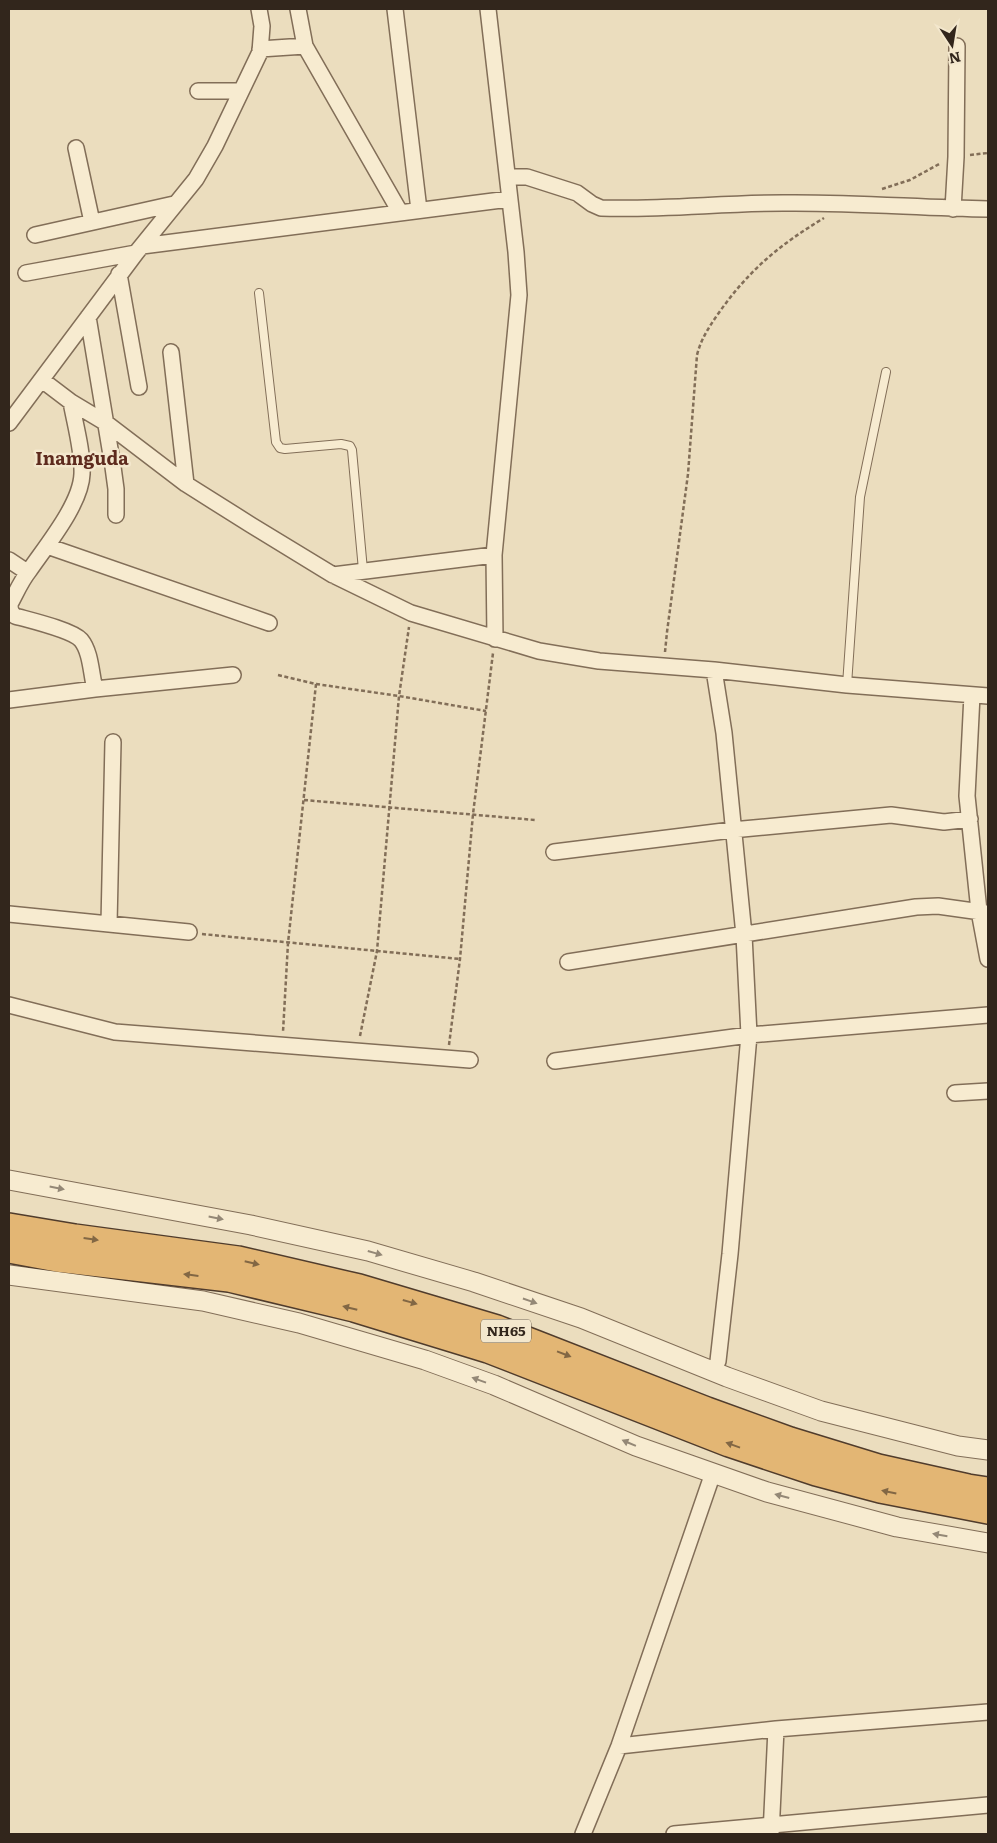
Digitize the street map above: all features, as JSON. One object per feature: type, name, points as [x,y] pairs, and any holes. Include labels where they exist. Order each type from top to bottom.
[{"type":"highway","name":"NH65","points":[[9,1226],[238,1259],[359,1287],[496,1328],[707,1410],[790,1440],[878,1467],[988,1490]]},
{"type":"highway","name":"NH65","points":[[9,1250],[57,1259],[229,1279],[354,1309],[488,1350],[729,1444],[816,1473],[880,1490],[988,1511]]},
{"type":"street","points":[[9,424],[119,274],[196,179],[215,146],[260,49],[262,26],[260,9]]},
{"type":"street","points":[[298,9],[305,46],[400,212]]},
{"type":"street","points":[[395,9],[419,210]]},
{"type":"street","points":[[488,9],[516,252],[518,294],[511,382],[499,482],[494,555],[495,639]]},
{"type":"street","points":[[260,49],[305,46]]},
{"type":"street","points":[[953,209],[956,157],[957,46]]},
{"type":"street","points":[[198,91],[241,91]]},
{"type":"street","points":[[76,148],[92,222]]},
{"type":"street","points":[[508,177],[527,177],[577,193],[601,208],[849,203],[953,209],[988,209]]},
{"type":"street","points":[[26,272],[139,249],[400,212],[509,199]]},
{"type":"street","points":[[35,235],[174,204]]},
{"type":"street","points":[[119,274],[139,387]]},
{"type":"street","points":[[88,317],[116,489],[116,515]]},
{"type":"street","points":[[170,352],[186,484]]},
{"type":"street","points":[[42,380],[71,402],[106,423],[186,484],[251,526],[333,575],[411,614],[539,651],[599,661],[714,670],[847,685],[988,696]]},
{"type":"street","points":[[71,402],[81,463],[80,486],[47,546],[27,572],[10,604],[12,613],[15,616],[73,635],[80,640],[86,651],[94,689]]},
{"type":"street","points":[[47,546],[269,623]]},
{"type":"street","points":[[333,575],[494,555]]},
{"type":"street","points":[[9,560],[27,572]]},
{"type":"street","points":[[713,1372],[718,1361],[730,1254],[749,1035],[744,935],[732,830],[724,733],[714,670]]},
{"type":"street","points":[[9,700],[94,689],[233,675]]},
{"type":"street","points":[[972,695],[968,796],[984,912],[988,959]]},
{"type":"street","points":[[109,924],[113,742]]},
{"type":"street","points":[[554,852],[732,830],[891,815],[944,822],[970,819]]},
{"type":"street","points":[[568,962],[916,907],[938,906],[984,912]]},
{"type":"street","points":[[9,914],[189,932]]},
{"type":"street","points":[[9,1005],[115,1032],[470,1060]]},
{"type":"street","points":[[554,1060],[749,1035],[988,1015]]},
{"type":"street","points":[[955,1092],[988,1091]]},
{"type":"street","points":[[9,1180],[251,1225],[368,1251],[474,1282],[581,1318],[713,1372],[821,1411],[958,1446],[988,1450]]},
{"type":"street","points":[[9,1275],[203,1301],[298,1323],[425,1360],[494,1385],[636,1446],[767,1492],[897,1527],[988,1543]]},
{"type":"street","points":[[583,1834],[620,1746],[713,1473]]},
{"type":"street","points":[[620,1746],[776,1729],[988,1712]]},
{"type":"street","points":[[771,1830],[776,1729]]},
{"type":"street","points":[[674,1834],[771,1830],[988,1805]]},
{"type":"lane","points":[[259,293],[276,442],[280,448],[285,449],[341,444],[350,446],[352,450],[363,570]]},
{"type":"lane","points":[[847,685],[860,497],[886,372]]},
{"type":"path","points":[[881,189],[910,180],[944,161],[956,157],[988,153]]},
{"type":"path","points":[[664,666],[688,474],[697,355],[700,343],[726,303],[751,272],[797,235],[849,203]]},
{"type":"path","points":[[356,1052],[377,951],[400,696],[411,614]]},
{"type":"path","points":[[447,1059],[460,959],[473,814],[495,639]]},
{"type":"path","points":[[278,675],[316,684],[486,711]]},
{"type":"path","points":[[282,1046],[288,943],[316,684]]},
{"type":"path","points":[[304,800],[535,820]]},
{"type":"path","points":[[189,932],[460,959]]},
{"type":"district","name":"Inamguda","points":[[82,459]]}]
